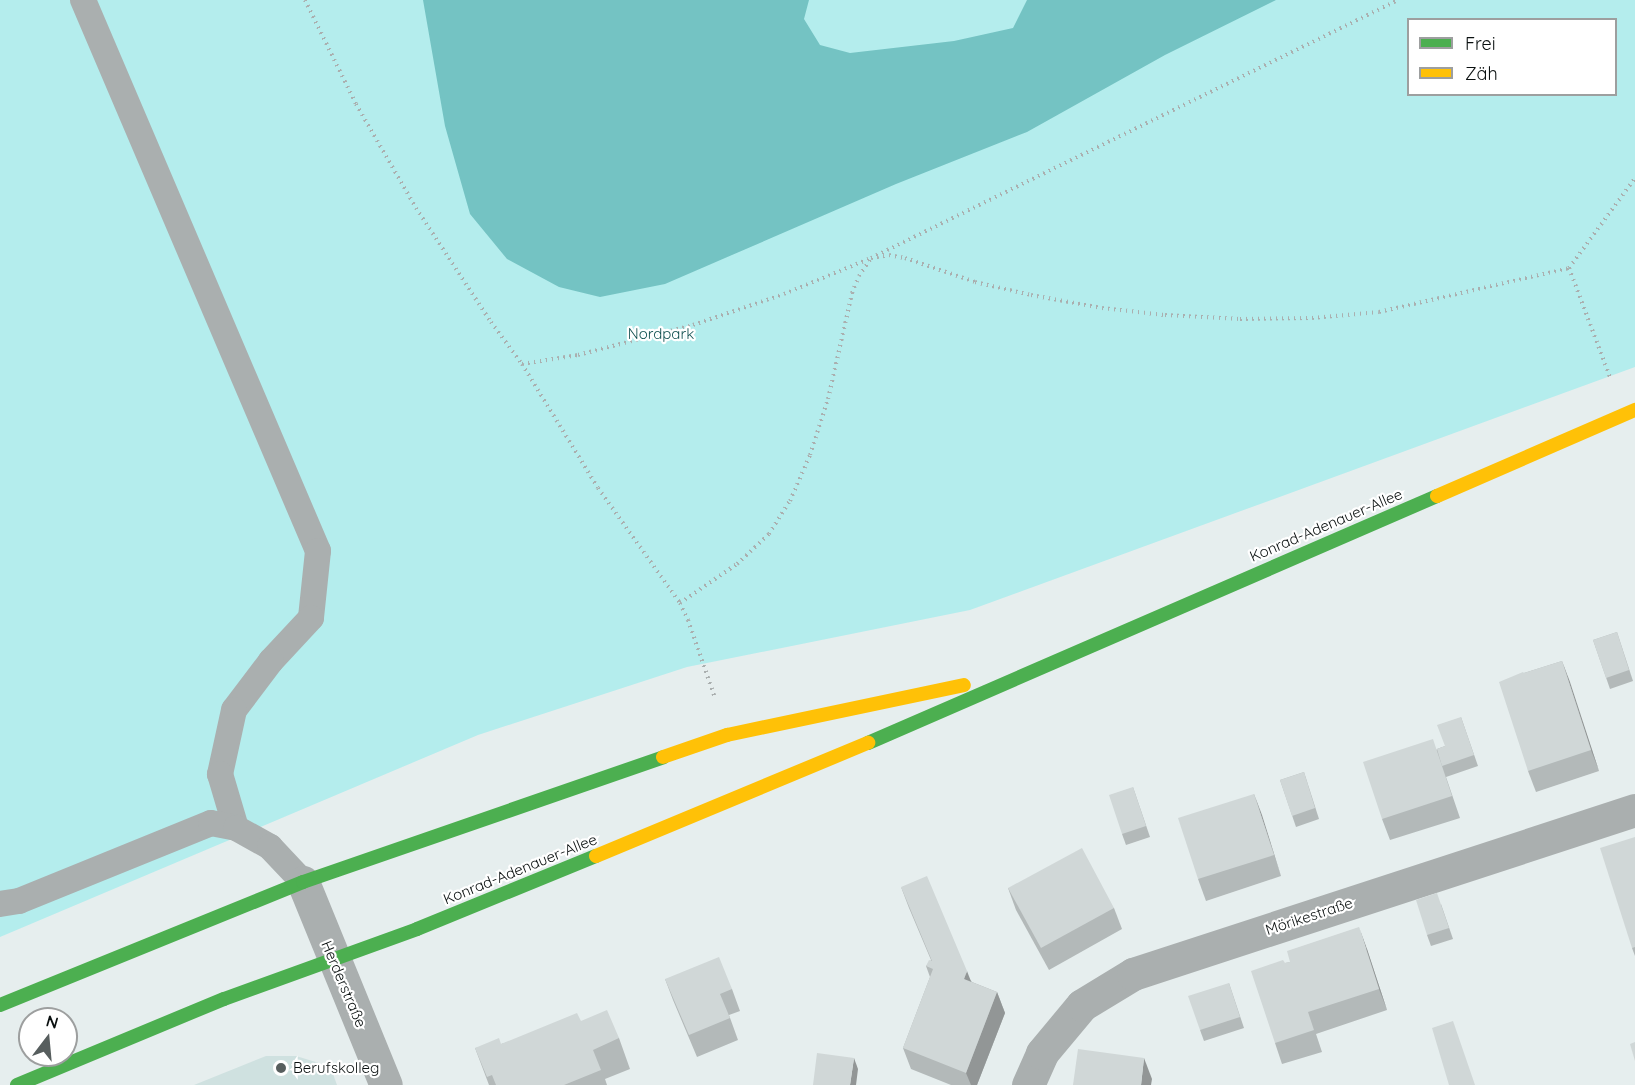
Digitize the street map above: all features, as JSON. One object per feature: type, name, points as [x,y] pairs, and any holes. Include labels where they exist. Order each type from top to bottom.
[{"type":"main road","name":"Konrad-Adenauer-Allee","points":[[17,1085],[224,999],[417,929],[750,794],[1030,670],[1630,412]]},
{"type":"main road","name":"Konrad-Adenauer-Allee","points":[[0,1005],[303,882],[728,735],[1030,670]]},
{"type":"street","name":"Mörikestraße","points":[[1028,1085],[1042,1053],[1082,1005],[1133,974],[1635,810]]},
{"type":"street","name":"Herderstraße","points":[[303,882],[386,1085]]},
{"type":"lane","points":[[83,0],[318,550],[311,618],[271,662],[234,710],[220,774],[236,828]]},
{"type":"lane","points":[[0,904],[19,901],[211,823],[236,828],[270,847],[303,882]]},
{"type":"path","points":[[305,0],[356,104],[416,208],[522,364],[598,488],[680,603],[728,735]]},
{"type":"path","points":[[522,364],[578,355],[693,325],[784,294],[872,258],[1398,0]]},
{"type":"path","points":[[680,603],[737,564],[769,534],[790,501],[810,455],[828,399],[852,293],[859,276],[872,258],[889,255],[905,258],[975,282],[1102,308],[1240,319],[1312,318],[1379,312],[1569,268],[1635,178]]},
{"type":"path","points":[[1569,268],[1630,412]]},
{"type":"shaded area","points":[[423,0],[809,0],[804,19],[820,45],[850,53],[954,41],[1013,28],[1027,0],[1276,0],[1165,55],[1027,132],[896,184],[665,284],[600,297],[559,287],[507,259],[470,214],[445,126]]},
{"type":"shaded area","name":"Berufskolleg","points":[[266,1056],[296,1056],[319,1063],[333,1074],[337,1085],[194,1085]]},
{"type":"green space","name":"Nordpark","points":[[0,0],[1635,0],[1635,367],[970,610],[687,667],[478,735],[0,937]]},
{"type":"building","points":[[1617,632],[1629,670],[1606,678],[1593,640]]},
{"type":"building","points":[[1562,661],[1591,750],[1528,771],[1499,682],[1523,672]]},
{"type":"building","points":[[1461,717],[1474,755],[1442,766],[1437,749],[1445,746],[1437,725]]},
{"type":"building","points":[[1433,739],[1452,796],[1382,819],[1363,762]]},
{"type":"building","points":[[1304,772],[1315,808],[1292,816],[1280,780]]},
{"type":"building","points":[[1133,787],[1146,826],[1122,834],[1109,795]]},
{"type":"building","points":[[1254,794],[1274,855],[1198,879],[1178,818]]},
{"type":"building","points":[[1635,837],[1635,947],[1632,948],[1600,848]]},
{"type":"building","points":[[1082,848],[1114,908],[1041,948],[1008,888]]},
{"type":"building","points":[[927,876],[967,971],[964,979],[997,992],[966,1073],[903,1048],[933,969],[926,966],[929,960],[932,961],[901,887]]},
{"type":"building","points":[[1437,893],[1449,928],[1427,935],[1416,900]]},
{"type":"building","points":[[1359,927],[1379,989],[1308,1012],[1314,1030],[1275,1043],[1251,971],[1283,960],[1285,963],[1290,962],[1287,951]]},
{"type":"building","points":[[719,957],[732,989],[720,994],[730,1018],[689,1035],[665,979]]},
{"type":"building","points":[[1229,983],[1240,1017],[1200,1030],[1188,996]]},
{"type":"building","points":[[607,1010],[619,1038],[593,1050],[601,1070],[564,1085],[496,1085],[492,1075],[487,1077],[475,1048],[499,1038],[501,1044],[577,1013],[581,1021]]},
{"type":"building","points":[[1453,1021],[1475,1085],[1449,1085],[1432,1028]]},
{"type":"building","points":[[1635,1042],[1635,1061],[1630,1044]]},
{"type":"building","points":[[1078,1049],[1144,1058],[1141,1085],[1073,1085]]},
{"type":"building","points":[[817,1053],[854,1058],[850,1085],[813,1085]]},
{"type":"traffic: fast","points":[[868,743],[1437,496]]},
{"type":"traffic: fast","points":[[0,1005],[303,882],[663,757]]},
{"type":"traffic: fast","points":[[17,1085],[224,999],[417,929],[596,856]]},
{"type":"traffic: slow","points":[[1437,496],[1635,410]]},
{"type":"traffic: slow","points":[[663,757],[727,735],[964,685]]},
{"type":"traffic: slow","points":[[596,856],[868,743]]},
{"type":"place","name":"Berufskolleg","points":[[281,1068]]}]
